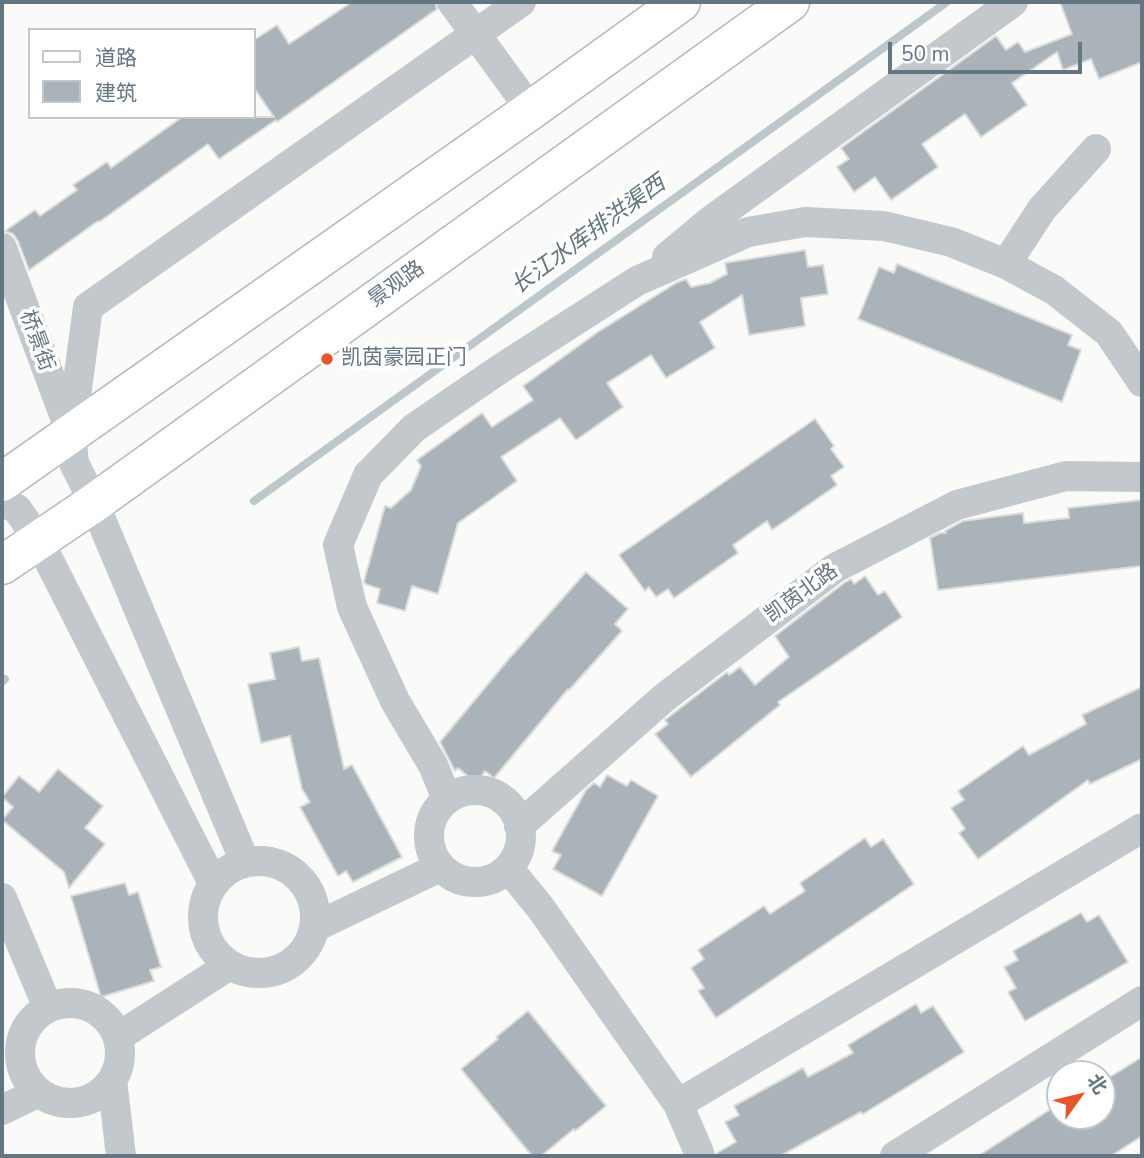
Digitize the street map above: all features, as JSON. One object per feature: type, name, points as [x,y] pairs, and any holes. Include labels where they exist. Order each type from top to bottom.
[{"type":"main road","points":[[2,482],[681,2]]},
{"type":"main road","name":"景观路","points":[[2,565],[94,503],[790,2]]},
{"type":"street","points":[[452,2],[531,110]]},
{"type":"street","points":[[245,862],[94,503],[74,463],[71,433],[88,307],[521,2]]},
{"type":"street","points":[[447,799],[433,765],[395,701],[352,607],[338,545],[368,475],[414,428],[637,281],[709,222],[1013,2]]},
{"type":"street","points":[[1006,264],[1042,209],[1096,149]]},
{"type":"street","points":[[637,281],[748,232],[805,222],[884,226],[951,242],[1006,264],[1054,289],[1109,333],[1142,382]]},
{"type":"street","name":"桥景街","points":[[2,248],[71,433]]},
{"type":"street","name":"凯茵北路","points":[[519,826],[665,697],[835,568],[957,505],[1066,476],[1141,477]]},
{"type":"street","points":[[2,501],[17,509],[38,540],[213,883]]},
{"type":"street","points":[[475,790],[490,793],[503,800],[513,811],[519,826],[521,841],[517,856],[508,868],[496,877],[482,882],[467,882],[452,877],[440,867],[432,855],[428,840],[430,824],[436,811],[447,799],[460,792],[475,790]]},
{"type":"street","points":[[678,1104],[1142,828]]},
{"type":"street","points":[[263,860],[282,865],[298,876],[309,891],[315,909],[315,927],[309,945],[298,959],[282,969],[265,973],[246,972],[230,965],[216,953],[206,937],[202,919],[205,900],[213,883],[227,870],[245,862],[263,860]]},
{"type":"street","points":[[315,927],[440,867]]},
{"type":"street","points":[[508,868],[540,907],[678,1104],[700,1156]]},
{"type":"street","points":[[2,898],[48,1007]]},
{"type":"street","points":[[118,1037],[230,965]]},
{"type":"street","points":[[895,1156],[1142,1001]]},
{"type":"street","points":[[112,1080],[99,1094],[84,1101],[68,1103],[53,1100],[28,1080],[22,1065],[20,1048],[25,1031],[34,1018],[48,1007],[65,1003],[82,1004],[97,1010],[110,1022],[118,1037],[120,1053],[112,1080],[121,1156]]},
{"type":"street","points":[[2,1110],[39,1091]]},
{"type":"building","points":[[352,2],[435,2],[437,9],[277,122],[276,120],[219,159],[208,144],[29,270],[18,241],[13,234],[5,231],[35,210],[40,216],[77,190],[73,185],[107,162],[111,168],[179,119],[274,117],[256,91],[256,39],[277,25],[289,44]]},
{"type":"building","points":[[1060,2],[1142,2],[1142,62],[1099,79],[1091,59],[1063,70],[1057,52],[1012,83],[1027,105],[981,137],[965,114],[922,144],[938,167],[891,200],[875,177],[854,192],[837,167],[849,159],[841,148],[996,36],[1006,50],[1018,42],[1025,52],[1072,34]]},
{"type":"building","points":[[805,250],[808,267],[823,265],[828,294],[801,298],[805,326],[749,335],[742,295],[700,322],[715,348],[666,378],[651,355],[607,383],[623,407],[576,440],[560,418],[501,457],[517,481],[458,523],[438,594],[412,586],[405,611],[377,603],[380,589],[365,584],[364,581],[385,506],[391,508],[411,490],[421,466],[417,460],[482,413],[492,427],[533,400],[523,386],[598,332],[676,283],[686,279],[691,287],[710,283],[727,274],[725,263]]},
{"type":"building","points":[[897,264],[1072,335],[1068,345],[1081,350],[1062,402],[858,319],[879,267],[894,273]]},
{"type":"building","points":[[815,419],[834,446],[831,449],[844,467],[831,476],[837,485],[772,530],[767,521],[733,545],[738,553],[674,598],[668,589],[656,597],[649,587],[645,591],[619,555]]},
{"type":"building","points":[[1142,500],[1142,566],[938,590],[930,538],[946,533],[945,531],[963,521],[1023,513],[1024,523],[1069,518],[1068,508]]},
{"type":"building","points":[[586,572],[628,609],[615,624],[622,631],[568,689],[494,778],[485,771],[476,783],[458,768],[455,771],[440,742]]},
{"type":"building","points":[[865,576],[878,595],[885,591],[902,617],[778,702],[780,705],[691,777],[655,734],[668,724],[665,720],[727,672],[729,675],[740,667],[755,685],[789,657],[775,636],[844,583],[851,579],[854,584]]},
{"type":"building","points":[[299,647],[302,661],[319,658],[344,769],[352,765],[402,857],[353,882],[346,871],[338,876],[300,807],[310,802],[302,789],[290,736],[261,743],[248,684],[275,679],[270,653]]},
{"type":"building","points":[[1142,687],[1142,759],[1090,784],[1088,780],[978,859],[959,833],[965,829],[951,808],[964,800],[958,791],[1023,746],[1029,755],[1086,724],[1082,715]]},
{"type":"building","points":[[58,769],[103,806],[85,828],[105,844],[69,888],[64,872],[2,820],[13,807],[2,797],[19,776],[39,792]]},
{"type":"building","points":[[607,775],[627,786],[631,780],[658,796],[602,896],[553,869],[561,855],[552,851],[586,790],[594,783],[600,787]]},
{"type":"building","points":[[865,838],[871,847],[883,839],[914,884],[716,1018],[698,991],[704,988],[691,968],[704,959],[698,950],[764,906],[770,914],[805,891],[800,883]]},
{"type":"building","points":[[125,883],[129,895],[138,892],[161,967],[150,970],[154,981],[101,997],[71,896]]},
{"type":"building","points":[[1081,913],[1087,922],[1099,915],[1128,962],[1025,1021],[1008,992],[1016,988],[1004,967],[1018,960],[1013,951]]},
{"type":"building","points":[[916,1004],[921,1013],[933,1006],[964,1052],[863,1114],[861,1112],[780,1156],[717,1156],[717,1153],[736,1142],[725,1122],[739,1115],[734,1106],[803,1068],[808,1077],[853,1053],[848,1045]]},
{"type":"building","points":[[528,1011],[606,1106],[541,1156],[532,1156],[461,1069]]},
{"type":"building","points":[[1142,1057],[1142,1136],[1111,1156],[978,1156],[1046,1112],[1046,1130],[1116,1130],[1116,1073]]},
{"type":"waterway","name":"长江水库排洪渠西","points":[[254,501],[947,2]]},
{"type":"waterway","name":"长江水库排洪渠西","points":[[2,682],[5,679]]},
{"type":"place","name":"凯茵豪园正门","points":[[327,359]]}]
